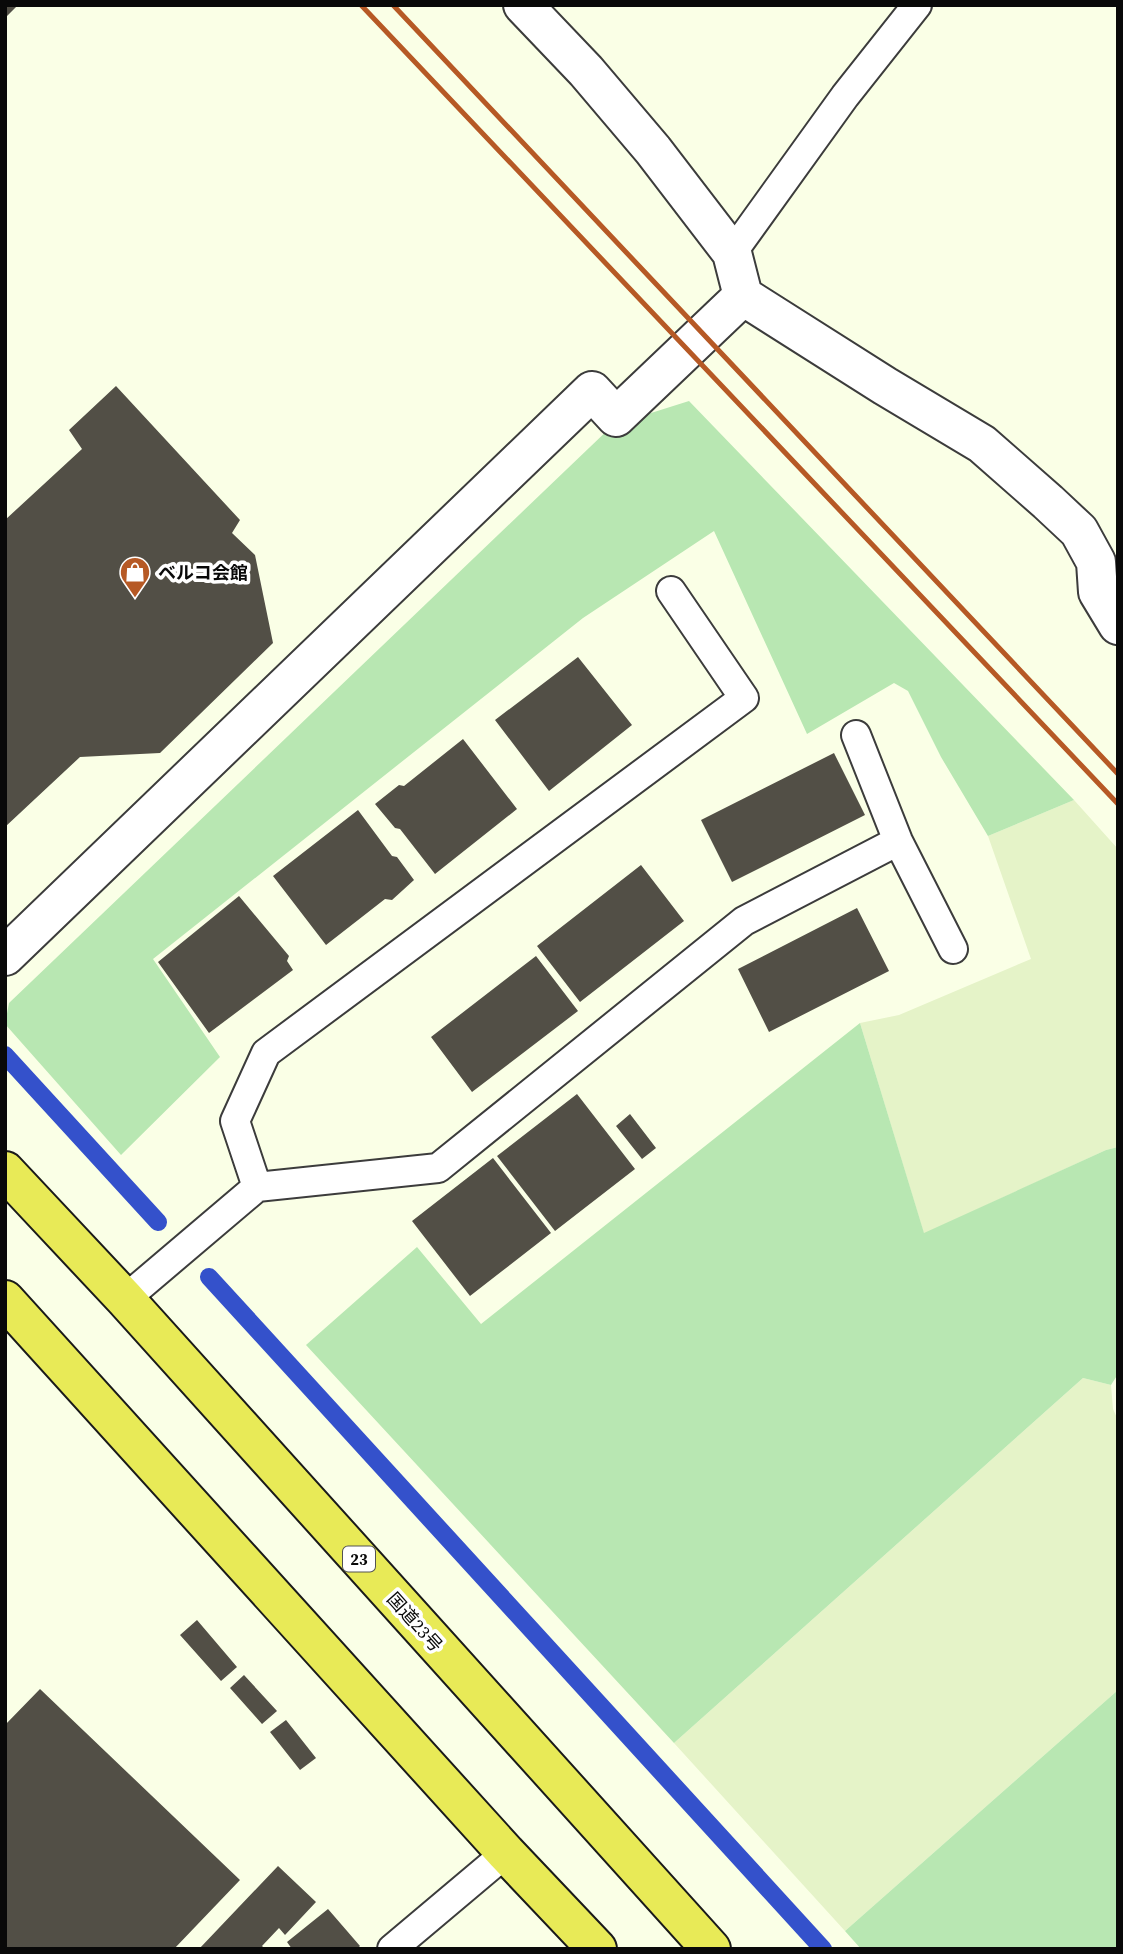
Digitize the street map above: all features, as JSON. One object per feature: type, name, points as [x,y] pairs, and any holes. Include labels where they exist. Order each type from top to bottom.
[{"type":"highway","name":"国道23号","points":[[5,1171],[125,1299],[712,1949]]},
{"type":"highway","points":[[5,1300],[506,1853],[597,1949]]},
{"type":"street","points":[[523,5],[586,71],[653,150],[732,253],[743,296],[982,444],[1079,531],[1096,562],[1098,592],[1118,625]]},
{"type":"street","points":[[5,956],[592,391],[616,416],[743,296]]},
{"type":"lane","points":[[732,253],[845,96],[917,5]]},
{"type":"lane","points":[[257,1187],[235,1121],[266,1053],[744,698],[671,591]]},
{"type":"lane","points":[[856,735],[898,841],[953,949]]},
{"type":"lane","points":[[125,1299],[257,1187],[438,1168],[744,921],[898,841]]},
{"type":"lane","points":[[393,1949],[506,1853]]},
{"type":"green space","points":[[689,401],[1074,800],[988,836],[941,757],[908,691],[894,683],[807,734],[714,531],[583,618],[153,959],[220,1057],[121,1155],[5,1024],[9,1003],[613,425]]},
{"type":"green space","points":[[1074,800],[1118,849],[1118,1147],[1106,1150],[924,1234],[860,1023],[899,1015],[1031,959],[988,836]]},
{"type":"green space","points":[[860,1023],[924,1233],[1106,1150],[1118,1147],[1118,1374],[1111,1385],[1083,1378],[674,1743],[306,1345],[417,1247],[481,1324]]},
{"type":"green space","points":[[1083,1378],[1111,1385],[1113,1409],[1118,1420],[1118,1690],[845,1931],[674,1743]]},
{"type":"green space","points":[[1118,1690],[1118,1949],[861,1949],[845,1931]]},
{"type":"building","points":[[5,5],[18,5],[5,18]]},
{"type":"building","name":"ベルコ会館","points":[[116,386],[240,520],[232,533],[255,555],[273,643],[160,753],[80,757],[5,827],[5,520],[82,449],[69,430]]},
{"type":"building","points":[[578,657],[632,725],[549,791],[495,720]]},
{"type":"building","points":[[463,739],[517,809],[435,874],[400,829],[395,828],[375,804],[399,785],[404,786]]},
{"type":"building","points":[[834,753],[865,815],[732,882],[701,820]]},
{"type":"building","points":[[358,810],[392,856],[397,857],[414,880],[392,900],[385,899],[326,945],[273,876]]},
{"type":"building","points":[[641,865],[684,921],[580,1002],[537,946]]},
{"type":"building","points":[[239,896],[289,956],[287,961],[293,970],[209,1033],[158,962]]},
{"type":"building","points":[[857,908],[889,971],[769,1032],[738,969]]},
{"type":"building","points":[[536,956],[578,1011],[472,1092],[431,1037]]},
{"type":"building","points":[[577,1094],[635,1169],[555,1231],[497,1156]]},
{"type":"building","points":[[630,1114],[656,1148],[642,1159],[616,1126]]},
{"type":"building","points":[[493,1158],[551,1233],[470,1296],[412,1221]]},
{"type":"building","points":[[197,1620],[237,1667],[221,1681],[180,1635]]},
{"type":"building","points":[[244,1675],[277,1711],[262,1724],[230,1688]]},
{"type":"building","points":[[40,1689],[240,1880],[174,1949],[5,1949],[5,1725]]},
{"type":"building","points":[[286,1720],[316,1758],[300,1770],[270,1732]]},
{"type":"building","points":[[278,1866],[316,1902],[285,1935],[279,1928],[262,1946],[265,1949],[199,1949]]},
{"type":"building","points":[[328,1909],[360,1946],[357,1949],[292,1949],[287,1942]]},
{"type":"waterway","points":[[5,1055],[158,1222]]},
{"type":"waterway","points":[[209,1277],[823,1949]]},
{"type":"railway","points":[[361,5],[1118,804]]},
{"type":"railway","points":[[393,5],[1118,774]]},
{"type":"place","name":"ベルコ会館","points":[[135,599]]}]
